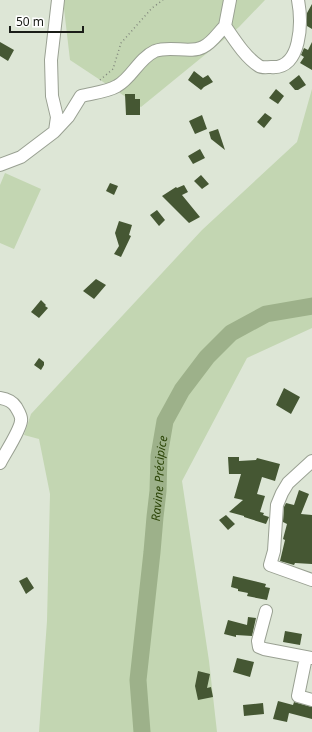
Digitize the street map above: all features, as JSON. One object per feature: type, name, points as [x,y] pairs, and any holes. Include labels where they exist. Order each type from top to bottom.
[{"type":"street","points":[[54,132],[57,117],[52,96],[51,60],[58,0]]},
{"type":"street","points":[[0,165],[21,157],[54,132],[68,117],[81,96],[117,86],[128,77],[142,60],[155,52],[169,48],[203,48],[225,26],[230,0]]},
{"type":"street","points":[[225,26],[247,56],[260,67],[278,68],[288,63],[296,51],[300,29],[298,0]]},
{"type":"street","points":[[0,398],[6,399],[13,403],[20,414],[21,421],[0,463]]},
{"type":"street","points":[[312,461],[288,483],[277,505],[274,551],[270,565],[312,580]]},
{"type":"street","points":[[266,611],[258,641],[259,647],[309,658],[298,696],[312,700]]},
{"type":"path","points":[[97,82],[113,69],[122,43],[152,8],[163,0]]},
{"type":"green space","points":[[63,0],[265,0],[239,27],[141,107],[70,60]]},
{"type":"green space","points":[[312,89],[312,328],[247,358],[182,481],[209,661],[217,732],[39,732],[47,621],[50,494],[39,439],[24,435],[31,414],[202,230],[297,142]]},
{"type":"green space","points":[[5,173],[41,189],[14,249],[0,243],[0,185]]},
{"type":"building","points":[[312,4],[312,29],[307,26],[307,13]]},
{"type":"building","points":[[0,42],[14,50],[8,61],[0,56]]},
{"type":"building","points":[[312,42],[312,70],[300,63],[304,57],[301,55],[304,48],[308,50]]},
{"type":"building","points":[[194,71],[203,78],[208,75],[213,82],[201,90],[188,80]]},
{"type":"building","points":[[299,75],[306,85],[298,90],[295,90],[289,83]]},
{"type":"building","points":[[276,89],[284,96],[278,104],[269,98]]},
{"type":"building","points":[[125,94],[135,94],[135,99],[140,99],[140,115],[126,115]]},
{"type":"building","points":[[265,113],[272,118],[264,128],[257,122]]},
{"type":"building","points":[[202,115],[207,129],[195,134],[189,121]]},
{"type":"building","points":[[218,129],[225,150],[211,139],[209,132]]},
{"type":"building","points":[[200,149],[205,158],[193,164],[188,156]]},
{"type":"building","points":[[201,175],[209,184],[202,189],[194,181]]},
{"type":"building","points":[[110,183],[118,186],[114,195],[106,191]]},
{"type":"building","points":[[184,185],[188,192],[182,195],[200,217],[189,223],[162,196],[176,187],[177,188]]},
{"type":"building","points":[[157,210],[165,220],[159,226],[150,215]]},
{"type":"building","points":[[119,221],[132,225],[129,235],[131,236],[121,257],[114,254],[119,246],[115,233]]},
{"type":"building","points":[[96,279],[106,285],[94,299],[83,291]]},
{"type":"building","points":[[41,300],[48,308],[39,318],[31,312]]},
{"type":"building","points":[[39,358],[44,362],[41,370],[34,365]]},
{"type":"building","points":[[284,388],[300,397],[291,414],[276,405]]},
{"type":"building","points":[[228,457],[239,457],[239,461],[256,460],[257,458],[280,464],[275,481],[262,477],[257,494],[265,496],[260,512],[269,517],[266,524],[229,512],[243,500],[234,498],[241,474],[229,474]]},
{"type":"building","points":[[299,490],[309,494],[301,514],[312,515],[312,564],[295,563],[294,565],[280,561],[287,524],[283,522],[284,507],[286,503],[294,505]]},
{"type":"building","points":[[226,515],[235,524],[228,530],[219,520]]},
{"type":"building","points":[[233,576],[266,584],[265,587],[270,588],[267,600],[247,596],[248,593],[238,591],[238,589],[231,587]]},
{"type":"building","points":[[27,577],[34,588],[26,594],[19,581]]},
{"type":"building","points":[[248,617],[256,618],[252,636],[236,635],[236,637],[224,634],[228,620],[247,625]]},
{"type":"building","points":[[285,631],[302,634],[300,645],[283,642]]},
{"type":"building","points":[[237,658],[254,662],[250,677],[233,672]]},
{"type":"building","points":[[198,671],[210,674],[207,688],[211,687],[213,697],[198,700],[195,686]]},
{"type":"building","points":[[278,701],[293,705],[294,702],[312,707],[312,719],[289,713],[287,722],[273,719]]},
{"type":"building","points":[[263,703],[264,714],[244,716],[243,705]]},
{"type":"waterway","name":"Ravine Précipice","points":[[142,732],[138,680],[158,491],[159,456],[165,421],[182,390],[207,357],[231,333],[266,314],[312,306]]}]
